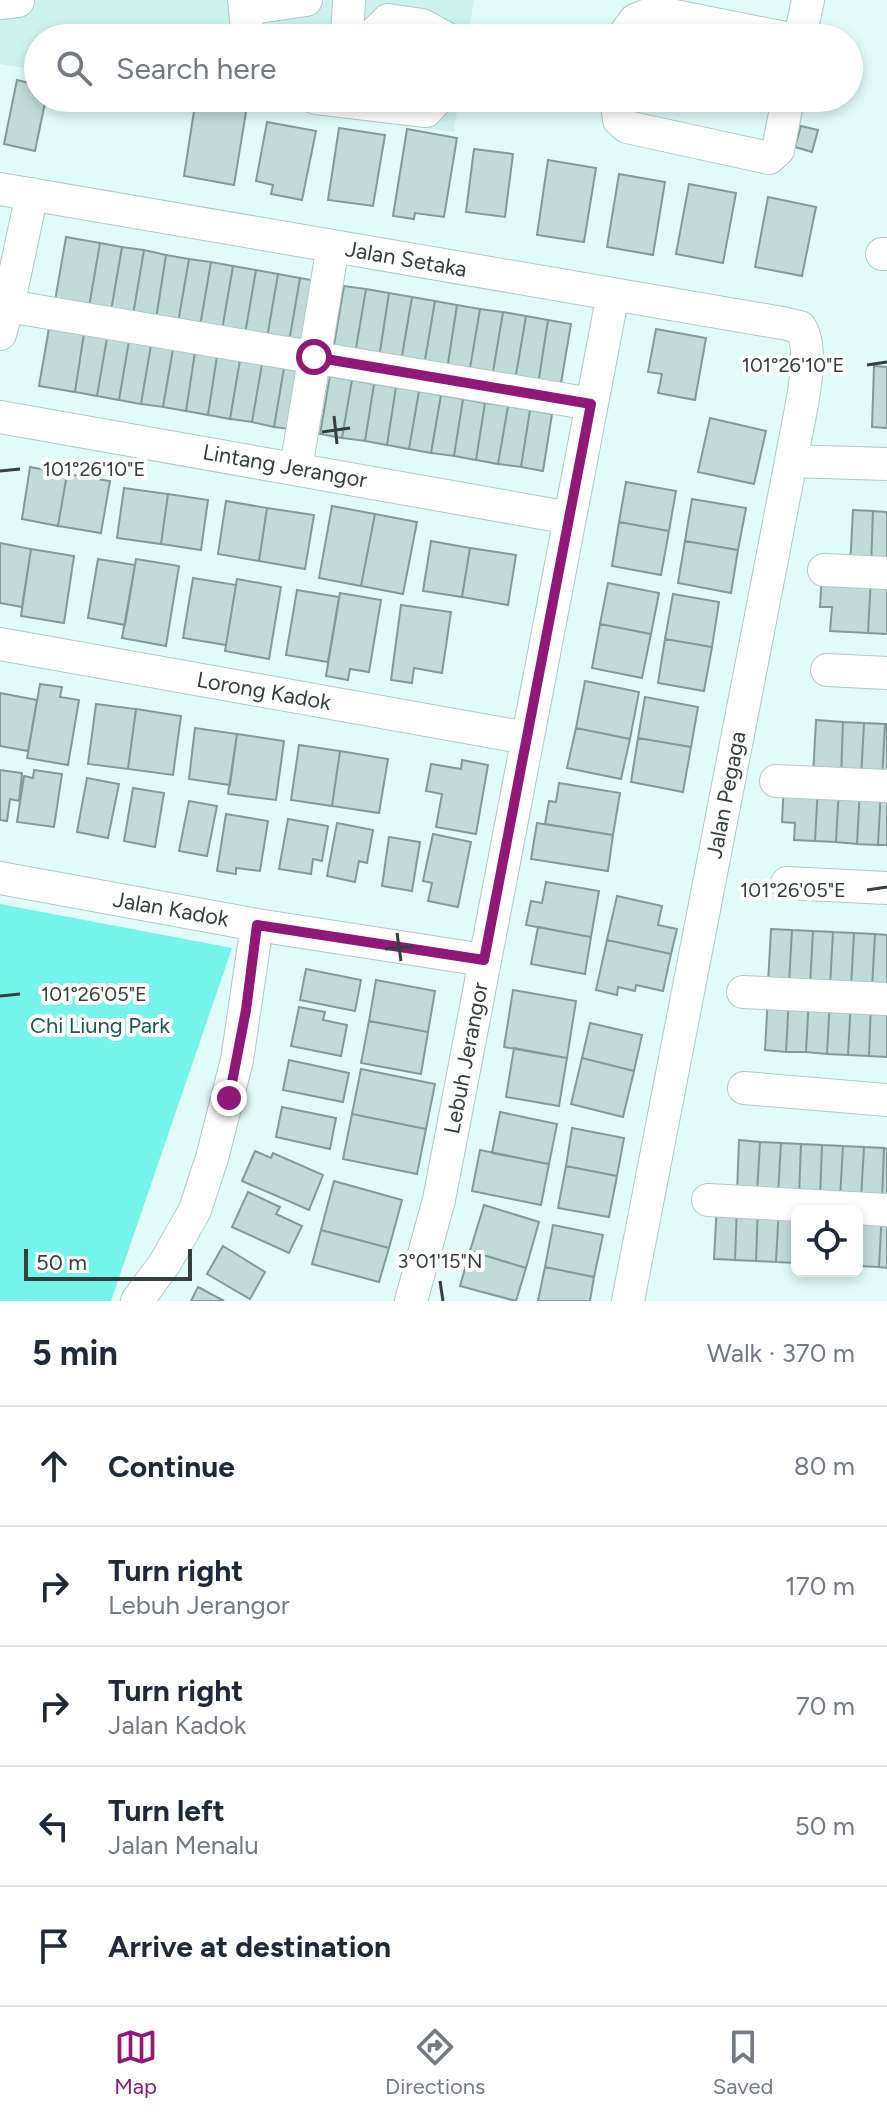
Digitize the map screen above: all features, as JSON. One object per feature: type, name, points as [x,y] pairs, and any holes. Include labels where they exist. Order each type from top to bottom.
[{"type":"street","points":[[245,16],[306,0]]},
{"type":"street","points":[[348,24],[349,0]]},
{"type":"street","points":[[803,24],[808,0]]},
{"type":"street","points":[[632,24],[655,12],[715,24]]},
{"type":"street","points":[[384,24],[388,20],[415,24]]},
{"type":"street","points":[[618,112],[619,120],[627,127],[769,158],[778,150],[785,112]]},
{"type":"street","name":"Jalan Setaka","points":[[0,189],[791,325],[800,327],[807,337]]},
{"type":"street","points":[[32,194],[4,320],[314,357],[591,404]]},
{"type":"street","points":[[296,468],[333,246]]},
{"type":"street","name":"Lebuh Jerangor","points":[[411,1301],[439,1200],[613,294]]},
{"type":"street","name":"Jalan Pegaga","points":[[628,1301],[810,461],[807,337]]},
{"type":"street","name":"Lintang Jerangor","points":[[0,417],[570,518]]},
{"type":"street","points":[[810,461],[887,464]]},
{"type":"street","points":[[824,570],[887,573]]},
{"type":"street","name":"Lorong Kadok","points":[[0,644],[527,738]]},
{"type":"street","points":[[827,670],[887,673]]},
{"type":"street","points":[[776,781],[887,786]]},
{"type":"street","name":"Jalan Kadok","points":[[0,878],[257,925],[484,960]]},
{"type":"street","points":[[787,883],[887,888]]},
{"type":"street","points":[[137,1301],[165,1263],[195,1210],[212,1158],[237,1060],[257,925]]},
{"type":"street","points":[[743,992],[887,999]]},
{"type":"street","points":[[744,1088],[887,1100]]},
{"type":"street","points":[[708,1200],[887,1210]]},
{"type":"shaded area","points":[[0,0],[474,0],[470,24],[24,24],[24,68],[0,64]]},
{"type":"shaded area","points":[[321,112],[457,112],[454,132]]},
{"type":"green space","name":"Chi Liung Park","points":[[0,904],[232,948],[111,1301],[0,1301]]},
{"type":"building","points":[[17,80],[24,82],[24,112],[43,112],[35,151],[4,144]]},
{"type":"building","points":[[194,112],[246,112],[234,185],[184,176]]},
{"type":"building","points":[[267,122],[316,131],[302,200],[271,194],[273,185],[256,181]]},
{"type":"building","points":[[801,126],[818,130],[812,152],[795,147]]},
{"type":"building","points":[[339,128],[385,135],[373,206],[328,200]]},
{"type":"building","points":[[407,129],[457,138],[444,217],[415,213],[414,219],[393,216]]},
{"type":"building","points":[[474,149],[513,154],[505,217],[466,212]]},
{"type":"building","points":[[548,160],[596,168],[584,242],[537,235]]},
{"type":"building","points":[[619,174],[665,182],[653,255],[607,247]]},
{"type":"building","points":[[689,184],[736,193],[723,263],[676,254]]},
{"type":"building","points":[[768,197],[816,207],[802,276],[755,267]]},
{"type":"building","points":[[66,237],[100,243],[89,307],[55,301]]},
{"type":"building","points":[[100,243],[122,247],[111,311],[89,307]]},
{"type":"building","points":[[122,247],[144,250],[133,315],[111,311]]},
{"type":"building","points":[[144,250],[166,255],[156,319],[133,315]]},
{"type":"building","points":[[166,255],[189,259],[178,323],[156,319]]},
{"type":"building","points":[[189,259],[211,262],[200,326],[178,323]]},
{"type":"building","points":[[211,262],[233,266],[222,330],[200,326]]},
{"type":"building","points":[[233,266],[256,270],[245,334],[222,330]]},
{"type":"building","points":[[256,270],[278,274],[267,338],[245,334]]},
{"type":"building","points":[[278,274],[300,278],[289,342],[267,338]]},
{"type":"building","points":[[300,278],[322,282],[312,346],[289,342]]},
{"type":"building","points":[[344,286],[366,289],[355,354],[333,351]]},
{"type":"building","points":[[366,289],[389,293],[379,358],[355,354]]},
{"type":"building","points":[[389,293],[412,297],[401,362],[379,358]]},
{"type":"building","points":[[412,297],[435,301],[424,366],[401,362]]},
{"type":"building","points":[[435,301],[457,305],[447,370],[424,366]]},
{"type":"building","points":[[457,305],[480,309],[469,374],[447,370]]},
{"type":"building","points":[[480,309],[503,312],[492,378],[469,374]]},
{"type":"building","points":[[503,312],[526,316],[515,381],[492,378]]},
{"type":"building","points":[[526,316],[548,320],[538,385],[515,381]]},
{"type":"building","points":[[548,320],[571,324],[560,389],[538,385]]},
{"type":"building","points":[[49,328],[84,333],[75,392],[39,386]]},
{"type":"building","points":[[656,329],[706,338],[695,400],[658,393],[662,374],[648,372]]},
{"type":"building","points":[[84,333],[107,338],[97,396],[75,392]]},
{"type":"building","points":[[107,338],[129,341],[119,400],[97,396]]},
{"type":"building","points":[[129,341],[151,345],[141,404],[119,400]]},
{"type":"building","points":[[151,345],[173,349],[163,407],[141,404]]},
{"type":"building","points":[[173,349],[195,352],[186,411],[163,407]]},
{"type":"building","points":[[195,352],[217,356],[208,415],[186,411]]},
{"type":"building","points":[[217,356],[240,360],[230,419],[208,415]]},
{"type":"building","points":[[240,360],[262,364],[252,422],[230,419]]},
{"type":"building","points":[[262,364],[284,368],[274,427],[252,422]]},
{"type":"building","points":[[874,366],[887,367],[887,428],[872,427]]},
{"type":"building","points":[[284,368],[306,372],[296,430],[274,427]]},
{"type":"building","points":[[330,376],[352,380],[342,438],[320,434]]},
{"type":"building","points":[[352,380],[374,384],[365,441],[342,438]]},
{"type":"building","points":[[374,384],[396,387],[387,445],[365,441]]},
{"type":"building","points":[[396,387],[419,391],[409,449],[387,445]]},
{"type":"building","points":[[419,391],[441,395],[431,453],[409,449]]},
{"type":"building","points":[[441,395],[463,399],[454,456],[431,453]]},
{"type":"building","points":[[463,399],[485,403],[476,460],[454,456]]},
{"type":"building","points":[[485,403],[508,406],[498,464],[476,460]]},
{"type":"building","points":[[508,406],[530,410],[521,467],[498,464]]},
{"type":"building","points":[[530,410],[552,414],[543,471],[521,467]]},
{"type":"building","points":[[710,418],[766,431],[754,484],[698,472]]},
{"type":"building","points":[[30,467],[67,474],[58,526],[22,519]]},
{"type":"building","points":[[67,474],[110,481],[101,533],[58,526]]},
{"type":"building","points":[[626,482],[676,491],[669,531],[619,522]]},
{"type":"building","points":[[124,488],[168,494],[161,544],[117,538]]},
{"type":"building","points":[[168,494],[208,500],[201,550],[161,544]]},
{"type":"building","points":[[692,499],[746,508],[738,550],[685,541]]},
{"type":"building","points":[[226,501],[267,508],[259,561],[218,554]]},
{"type":"building","points":[[332,506],[375,514],[361,586],[319,578]]},
{"type":"building","points":[[267,508],[314,515],[305,569],[259,561]]},
{"type":"building","points":[[853,510],[873,511],[871,568],[850,567]]},
{"type":"building","points":[[873,511],[887,512],[887,568],[871,568]]},
{"type":"building","points":[[375,514],[417,522],[403,594],[361,586]]},
{"type":"building","points":[[619,522],[669,531],[661,575],[612,566]]},
{"type":"building","points":[[431,541],[470,548],[462,597],[423,591]]},
{"type":"building","points":[[685,541],[738,550],[731,593],[678,583]]},
{"type":"building","points":[[0,543],[31,549],[22,607],[0,603]]},
{"type":"building","points":[[470,548],[516,555],[508,605],[462,597]]},
{"type":"building","points":[[31,549],[74,556],[64,623],[21,616]]},
{"type":"building","points":[[98,559],[135,565],[125,625],[88,618]]},
{"type":"building","points":[[136,559],[179,566],[166,646],[122,638]]},
{"type":"building","points":[[822,575],[871,578],[868,633],[830,631],[832,607],[820,607]]},
{"type":"building","points":[[193,578],[236,585],[226,645],[183,638]]},
{"type":"building","points":[[871,578],[887,579],[887,634],[868,633]]},
{"type":"building","points":[[237,579],[281,587],[269,659],[225,651]]},
{"type":"building","points":[[608,583],[659,593],[651,634],[600,624]]},
{"type":"building","points":[[297,590],[339,597],[328,662],[286,655]]},
{"type":"building","points":[[340,593],[381,600],[369,672],[350,669],[348,680],[326,676]]},
{"type":"building","points":[[673,594],[719,602],[712,647],[665,639]]},
{"type":"building","points":[[401,605],[451,612],[442,673],[414,668],[412,683],[391,680]]},
{"type":"building","points":[[600,624],[651,634],[642,678],[592,668]]},
{"type":"building","points":[[665,639],[712,647],[704,691],[658,683]]},
{"type":"building","points":[[585,681],[639,692],[630,739],[576,728]]},
{"type":"building","points":[[40,684],[62,687],[60,697],[79,700],[68,765],[27,758]]},
{"type":"building","points":[[0,693],[37,700],[28,751],[0,746]]},
{"type":"building","points":[[645,697],[698,707],[691,747],[638,738]]},
{"type":"building","points":[[96,704],[136,709],[128,769],[88,764]]},
{"type":"building","points":[[136,709],[181,716],[173,775],[128,769]]},
{"type":"building","points":[[816,720],[843,722],[841,777],[813,776]]},
{"type":"building","points":[[843,722],[864,723],[861,778],[841,777]]},
{"type":"building","points":[[864,723],[885,724],[882,779],[861,778]]},
{"type":"building","points":[[885,724],[887,779],[882,779]]},
{"type":"building","points":[[195,728],[237,734],[230,785],[189,779]]},
{"type":"building","points":[[576,728],[630,739],[621,779],[567,768]]},
{"type":"building","points":[[237,734],[284,741],[276,800],[228,794]]},
{"type":"building","points":[[638,738],[691,747],[683,792],[631,782]]},
{"type":"building","points":[[299,745],[340,751],[332,806],[291,800]]},
{"type":"building","points":[[340,751],[388,759],[379,813],[332,806]]},
{"type":"building","points":[[462,760],[488,765],[476,834],[436,827],[442,794],[426,791],[431,764],[461,769]]},
{"type":"building","points":[[0,770],[22,773],[19,801],[10,799],[7,821],[0,820]]},
{"type":"building","points":[[34,770],[62,774],[54,827],[17,822],[24,776],[33,778]]},
{"type":"building","points":[[87,778],[119,784],[108,838],[77,832]]},
{"type":"building","points":[[559,783],[620,793],[613,835],[545,824],[549,801],[556,802]]},
{"type":"building","points":[[784,784],[818,786],[815,841],[794,840],[795,823],[782,822]]},
{"type":"building","points":[[818,786],[839,787],[836,842],[815,841]]},
{"type":"building","points":[[839,787],[860,788],[857,844],[836,842]]},
{"type":"building","points":[[133,788],[164,793],[155,847],[124,841]]},
{"type":"building","points":[[860,788],[881,790],[878,845],[857,844]]},
{"type":"building","points":[[881,790],[887,790],[887,845],[878,845]]},
{"type":"building","points":[[189,801],[217,806],[207,856],[179,851]]},
{"type":"building","points":[[226,814],[268,821],[260,871],[236,868],[236,874],[217,871]]},
{"type":"building","points":[[288,819],[328,826],[322,861],[313,859],[311,874],[279,869]]},
{"type":"building","points":[[337,823],[373,830],[367,863],[359,861],[355,882],[327,876]]},
{"type":"building","points":[[537,823],[613,835],[608,871],[531,859]]},
{"type":"building","points":[[433,834],[471,842],[458,907],[428,901],[432,883],[423,881]]},
{"type":"building","points":[[389,837],[420,842],[412,891],[382,886]]},
{"type":"building","points":[[546,882],[599,891],[591,937],[526,925],[531,901],[542,903]]},
{"type":"building","points":[[617,896],[662,906],[658,925],[677,929],[671,954],[607,940]]},
{"type":"building","points":[[538,927],[591,937],[585,974],[531,964]]},
{"type":"building","points":[[771,929],[792,930],[789,984],[768,983]]},
{"type":"building","points":[[792,930],[813,931],[810,985],[789,984]]},
{"type":"building","points":[[813,931],[833,932],[830,986],[810,985]]},
{"type":"building","points":[[833,932],[854,933],[851,988],[830,986]]},
{"type":"building","points":[[854,933],[875,934],[872,988],[851,988]]},
{"type":"building","points":[[875,934],[887,935],[887,989],[872,988]]},
{"type":"building","points":[[607,940],[671,954],[663,991],[636,985],[635,991],[618,987],[617,995],[596,990]]},
{"type":"building","points":[[306,969],[361,980],[355,1011],[300,1000]]},
{"type":"building","points":[[376,980],[435,991],[428,1032],[369,1021]]},
{"type":"building","points":[[513,990],[576,1001],[567,1058],[504,1047]]},
{"type":"building","points":[[768,995],[789,996],[786,1052],[765,1050]]},
{"type":"building","points":[[789,996],[809,997],[806,1052],[786,1052]]},
{"type":"building","points":[[809,997],[830,999],[827,1054],[806,1052]]},
{"type":"building","points":[[830,999],[851,999],[848,1055],[827,1054]]},
{"type":"building","points":[[851,999],[871,1001],[869,1056],[848,1055]]},
{"type":"building","points":[[871,1001],[887,1001],[887,1057],[869,1056]]},
{"type":"building","points":[[299,1007],[325,1012],[323,1020],[347,1025],[341,1056],[291,1046]]},
{"type":"building","points":[[369,1021],[428,1032],[421,1074],[361,1063]]},
{"type":"building","points":[[590,1023],[642,1035],[634,1071],[582,1058]]},
{"type":"building","points":[[514,1048],[567,1058],[559,1106],[506,1097]]},
{"type":"building","points":[[582,1058],[634,1071],[623,1117],[571,1104]]},
{"type":"building","points":[[289,1060],[349,1073],[343,1102],[283,1090]]},
{"type":"building","points":[[361,1069],[435,1084],[426,1129],[352,1114]]},
{"type":"building","points":[[282,1107],[336,1118],[330,1149],[276,1137]]},
{"type":"building","points":[[500,1112],[557,1124],[549,1164],[492,1153]]},
{"type":"building","points":[[352,1114],[426,1129],[417,1174],[343,1159]]},
{"type":"building","points":[[572,1128],[624,1138],[617,1176],[566,1166]]},
{"type":"building","points":[[739,1140],[760,1142],[757,1193],[737,1192]]},
{"type":"building","points":[[760,1142],[781,1143],[778,1194],[757,1193]]},
{"type":"building","points":[[781,1143],[801,1144],[799,1196],[778,1194]]},
{"type":"building","points":[[801,1144],[822,1145],[820,1197],[799,1196]]},
{"type":"building","points":[[822,1145],[843,1146],[840,1198],[820,1197]]},
{"type":"building","points":[[843,1146],[864,1147],[861,1199],[840,1198]]},
{"type":"building","points":[[864,1147],[884,1148],[882,1200],[861,1199]]},
{"type":"building","points":[[884,1148],[887,1149],[887,1200],[882,1200]]},
{"type":"building","points":[[480,1150],[549,1164],[541,1205],[472,1191]]},
{"type":"building","points":[[255,1151],[271,1158],[273,1153],[323,1175],[309,1210],[242,1181]]},
{"type":"building","points":[[566,1166],[617,1176],[609,1217],[558,1208]]},
{"type":"building","points":[[334,1181],[402,1200],[389,1248],[321,1230]]},
{"type":"building","points":[[248,1192],[280,1207],[276,1214],[302,1226],[289,1253],[232,1227]]},
{"type":"building","points":[[717,1203],[737,1205],[735,1260],[714,1259]]},
{"type":"building","points":[[484,1205],[539,1222],[526,1268],[470,1251]]},
{"type":"building","points":[[737,1205],[758,1205],[756,1261],[735,1260]]},
{"type":"building","points":[[758,1205],[779,1207],[776,1262],[756,1261]]},
{"type":"building","points":[[779,1207],[791,1210],[791,1263],[776,1262]]},
{"type":"building","points":[[863,1211],[882,1212],[879,1267],[863,1266]]},
{"type":"building","points":[[882,1212],[887,1212],[887,1268],[879,1267]]},
{"type":"building","points":[[553,1225],[603,1235],[594,1277],[545,1267]]},
{"type":"building","points":[[321,1230],[389,1248],[379,1282],[312,1264]]},
{"type":"building","points":[[223,1246],[265,1272],[250,1299],[207,1274]]},
{"type":"building","points":[[470,1251],[526,1268],[516,1301],[460,1286]]},
{"type":"building","points":[[545,1267],[594,1277],[590,1301],[538,1301]]},
{"type":"building","points":[[198,1287],[224,1301],[191,1301]]},
{"type":"route","points":[[229,1098],[246,1010],[257,925],[484,960],[591,404],[314,357]]}]
